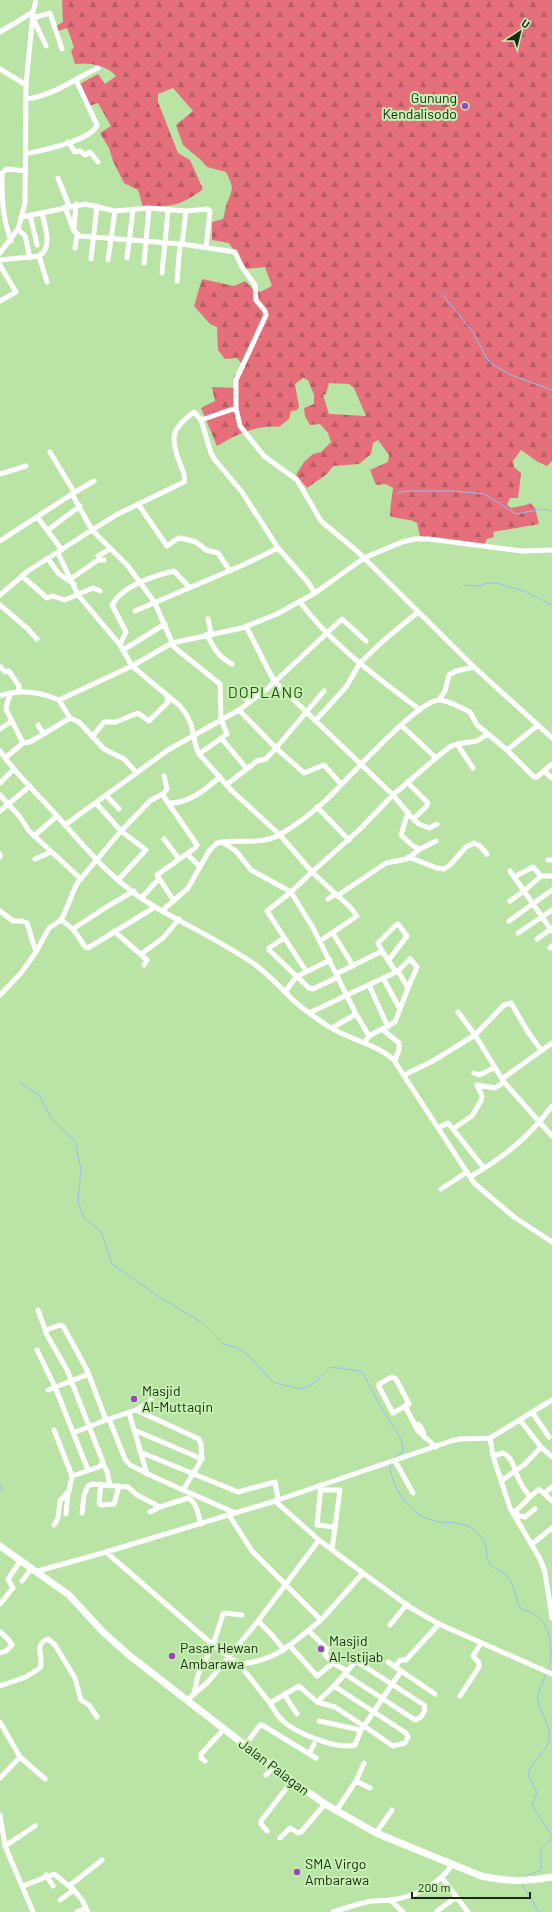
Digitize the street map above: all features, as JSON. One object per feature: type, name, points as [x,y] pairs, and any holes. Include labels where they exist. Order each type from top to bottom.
[{"type":"main road","name":"Jalan Palagan","points":[[0,1546],[69,1595],[118,1646],[273,1767],[336,1811],[376,1833],[481,1876],[515,1882],[527,1882],[552,1877]]},
{"type":"street","points":[[0,253],[11,241],[18,229],[25,203],[26,85],[33,15],[36,0]]},
{"type":"street","points":[[0,32],[33,15],[50,14],[62,49]]},
{"type":"street","points":[[33,15],[46,46]]},
{"type":"street","points":[[26,99],[50,94],[98,68]]},
{"type":"street","points":[[0,69],[26,85]]},
{"type":"street","points":[[26,154],[85,136],[94,130],[96,125],[76,80]]},
{"type":"street","points":[[68,142],[75,152],[80,152],[85,155],[90,152],[98,162]]},
{"type":"street","points":[[11,241],[4,223],[1,205],[2,172],[7,169],[26,171]]},
{"type":"street","points":[[58,178],[76,233]]},
{"type":"street","points":[[22,217],[76,204],[97,206],[115,211],[150,208],[166,209],[168,211],[210,210],[206,247]]},
{"type":"street","points":[[75,248],[76,204]]},
{"type":"street","points":[[91,259],[97,206]]},
{"type":"street","points":[[144,263],[150,208]]},
{"type":"street","points":[[127,258],[133,210]]},
{"type":"street","points":[[108,260],[115,211]]},
{"type":"street","points":[[162,273],[168,211]]},
{"type":"street","points":[[177,281],[186,211]]},
{"type":"street","points":[[0,260],[39,256],[45,250],[47,244],[42,213]]},
{"type":"street","points":[[30,215],[37,245]]},
{"type":"street","points":[[18,229],[25,236],[30,258]]},
{"type":"street","points":[[76,233],[94,237],[206,247],[235,252],[242,266],[255,285],[256,300],[265,311],[266,315],[237,376],[236,408],[238,420],[247,437],[270,462],[290,473],[297,480],[321,521],[364,558],[474,667],[552,738]]},
{"type":"street","points":[[39,256],[47,282]]},
{"type":"street","points":[[0,265],[16,292],[0,301]]},
{"type":"street","points":[[201,420],[236,408]]},
{"type":"street","points":[[0,595],[22,576],[92,530],[138,504],[184,482],[185,476],[176,450],[176,429],[183,420],[194,412],[201,420],[211,453],[215,460],[242,492],[278,548],[307,581],[314,594]]},
{"type":"street","points":[[50,452],[92,530],[128,566],[154,602],[165,624],[172,643],[220,684],[221,719],[227,732],[222,738],[199,754]]},
{"type":"street","points":[[0,474],[26,466]]},
{"type":"street","points":[[0,541],[94,481]]},
{"type":"street","points":[[138,504],[167,546],[181,538],[196,542],[206,550],[218,553],[230,571]]},
{"type":"street","points":[[48,530],[80,506]]},
{"type":"street","points":[[38,518],[48,530],[60,552],[78,594],[120,645],[132,666],[186,714],[191,724],[199,754],[226,785],[280,835],[312,872],[357,916],[334,933],[320,941]]},
{"type":"street","points":[[59,700],[132,666],[172,643],[246,626],[277,614],[314,594],[364,558],[402,542],[429,538],[522,551],[552,550]]},
{"type":"street","points":[[135,611],[230,571],[278,548]]},
{"type":"street","points":[[72,578],[98,560],[104,560],[99,555],[110,549]]},
{"type":"street","points":[[48,559],[59,574],[74,584]]},
{"type":"street","points":[[120,645],[126,632],[112,604],[124,592],[141,582],[174,571],[190,588]]},
{"type":"street","points":[[22,576],[47,598],[53,596],[64,600],[93,588],[100,591]]},
{"type":"street","points":[[300,602],[314,621],[326,633],[360,663],[420,710]]},
{"type":"street","points":[[0,605],[28,629],[37,639]]},
{"type":"street","points":[[315,721],[346,687],[360,663],[384,640],[418,612]]},
{"type":"street","points":[[208,618],[209,634],[216,652],[232,664]]},
{"type":"street","points":[[65,825],[168,750],[239,710],[274,681],[343,619],[366,641]]},
{"type":"street","points":[[123,650],[165,624]]},
{"type":"street","points":[[246,626],[274,681],[393,794],[413,819],[426,828],[437,824]]},
{"type":"street","points":[[0,666],[5,672],[9,671],[19,686],[19,692]]},
{"type":"street","points":[[163,910],[188,888],[212,847],[222,842],[265,841],[280,835],[317,807],[401,725],[420,710],[439,700],[445,691],[449,675],[474,667]]},
{"type":"street","points":[[226,785],[257,761],[266,759],[307,713],[324,691]]},
{"type":"street","points":[[0,696],[19,692],[43,693],[59,700],[70,718],[79,722],[104,749],[124,759],[136,772]]},
{"type":"street","points":[[11,693],[6,709],[23,743]]},
{"type":"street","points":[[239,693],[249,702]]},
{"type":"street","points":[[92,737],[104,722],[116,722],[138,713],[148,721],[168,702],[167,696]]},
{"type":"street","points":[[439,700],[469,711],[477,725],[507,750],[534,777],[537,777],[552,764]]},
{"type":"street","points":[[239,710],[276,748],[305,773],[324,765],[341,784]]},
{"type":"street","points":[[5,758],[23,743],[30,742],[43,732],[70,718]]},
{"type":"street","points":[[0,729],[12,721]]},
{"type":"street","points":[[38,725],[43,732]]},
{"type":"street","points":[[401,725],[436,758]]},
{"type":"street","points":[[507,750],[538,725]]},
{"type":"street","points":[[306,971],[267,911],[291,892],[349,840],[393,794],[436,758],[457,744],[477,741],[488,734]]},
{"type":"street","points":[[222,738],[247,769]]},
{"type":"street","points":[[457,744],[473,768]]},
{"type":"street","points":[[0,751],[13,770],[58,816],[97,861],[118,880],[155,907],[179,919],[256,965],[310,1013],[332,1028],[388,1055],[394,1060],[468,1175],[481,1190],[514,1218],[552,1242]]},
{"type":"street","points":[[0,784],[13,770]]},
{"type":"street","points":[[544,771],[552,778]]},
{"type":"street","points":[[0,995],[20,973],[36,952],[49,928],[61,920],[67,910],[73,891],[81,879],[121,831],[150,801],[162,794],[167,788],[164,776]]},
{"type":"street","points":[[168,803],[176,803],[193,798],[220,777]]},
{"type":"street","points":[[407,782],[428,803],[426,807],[413,819]]},
{"type":"street","points":[[0,811],[30,786]]},
{"type":"street","points":[[162,794],[197,844],[195,848],[157,875],[174,901]]},
{"type":"street","points":[[0,795],[20,817],[28,831],[81,879]]},
{"type":"street","points":[[106,795],[119,809]]},
{"type":"street","points":[[96,803],[121,831],[146,851],[118,880]]},
{"type":"street","points":[[317,807],[349,840]]},
{"type":"street","points":[[408,812],[401,835],[413,846],[420,849]]},
{"type":"street","points":[[34,836],[58,816]]},
{"type":"street","points":[[164,839],[179,859]]},
{"type":"street","points":[[328,899],[386,863],[408,857],[436,841]]},
{"type":"street","points":[[222,842],[236,851],[251,870],[291,892],[320,941],[356,1014],[369,1036]]},
{"type":"street","points":[[408,857],[440,869],[450,865],[466,846],[474,843],[480,846],[487,854]]},
{"type":"street","points":[[35,859],[51,852]]},
{"type":"street","points":[[187,854],[200,867]]},
{"type":"street","points":[[514,878],[533,867],[541,876]]},
{"type":"street","points":[[510,871],[552,929],[537,938]]},
{"type":"street","points":[[510,901],[541,876],[552,876]]},
{"type":"street","points":[[142,897],[151,889],[153,884],[159,880]]},
{"type":"street","points":[[509,921],[552,890]]},
{"type":"street","points":[[73,929],[134,891]]},
{"type":"street","points":[[61,920],[80,936],[85,947],[88,948],[155,907]]},
{"type":"street","points":[[518,933],[552,910]]},
{"type":"street","points":[[0,911],[13,921],[22,921],[27,923],[36,952]]},
{"type":"street","points":[[142,954],[163,938],[179,919]]},
{"type":"street","points":[[388,961],[407,936],[398,924],[378,943],[388,961],[397,971],[408,988]]},
{"type":"street","points":[[114,931],[142,954],[148,961],[144,965]]},
{"type":"street","points":[[334,933],[353,966]]},
{"type":"street","points":[[284,938],[269,949],[296,977],[312,989],[382,951]]},
{"type":"street","points":[[310,1013],[397,971],[410,959],[417,967],[395,1022],[369,1036],[364,1043]]},
{"type":"street","points":[[285,992],[296,977],[330,960]]},
{"type":"street","points":[[383,978],[400,1009]]},
{"type":"street","points":[[369,985],[388,1027]]},
{"type":"street","points":[[404,1075],[433,1061],[475,1036],[504,1005],[511,1003],[528,1032],[541,1050]]},
{"type":"street","points":[[458,1012],[503,1081],[552,1136]]},
{"type":"street","points":[[332,1028],[356,1014]]},
{"type":"street","points":[[382,1030],[399,1043],[400,1050],[394,1060]]},
{"type":"street","points":[[453,1129],[472,1116],[481,1102],[482,1096],[477,1085],[495,1088],[541,1050],[552,1043]]},
{"type":"street","points":[[474,1072],[479,1075],[494,1068]]},
{"type":"street","points":[[441,1189],[501,1158],[540,1122],[552,1106]]},
{"type":"street","points":[[438,1128],[447,1123],[484,1168]]},
{"type":"street","points":[[38,1310],[46,1330],[71,1380],[107,1471],[110,1486]]},
{"type":"street","points":[[46,1330],[60,1324],[63,1326],[89,1374],[125,1459],[130,1465],[235,1513]]},
{"type":"street","points":[[37,1350],[55,1387],[88,1470]]},
{"type":"street","points":[[48,1390],[89,1374]]},
{"type":"street","points":[[395,1377],[409,1404],[405,1406],[392,1413],[378,1387],[379,1384],[395,1377]]},
{"type":"street","points":[[73,1433],[107,1419],[129,1413],[151,1400]]},
{"type":"street","points":[[22,1582],[35,1570],[106,1552],[276,1500],[321,1488],[391,1462],[460,1439],[490,1438],[552,1400]]},
{"type":"street","points":[[405,1406],[424,1437],[436,1447]]},
{"type":"street","points":[[136,1410],[199,1439],[201,1444],[202,1459],[183,1490]]},
{"type":"street","points":[[532,1412],[549,1437]]},
{"type":"street","points":[[129,1413],[147,1474]]},
{"type":"street","points":[[520,1420],[541,1447],[552,1457]]},
{"type":"street","points":[[54,1430],[72,1476],[68,1493],[66,1514]]},
{"type":"street","points":[[134,1430],[202,1459]]},
{"type":"street","points":[[490,1438],[493,1456],[514,1513],[532,1544],[545,1572],[552,1618]]},
{"type":"street","points":[[501,1481],[525,1464],[541,1447]]},
{"type":"street","points":[[140,1452],[192,1475],[238,1492],[274,1482],[277,1485],[276,1500]]},
{"type":"street","points":[[493,1456],[504,1453],[516,1470],[519,1479],[530,1497]]},
{"type":"street","points":[[391,1462],[413,1493]]},
{"type":"street","points":[[72,1476],[103,1464]]},
{"type":"street","points":[[82,1513],[84,1495],[88,1486],[92,1484],[128,1487],[137,1495],[160,1507]]},
{"type":"street","points":[[101,1484],[99,1503],[101,1505],[113,1506],[119,1486]]},
{"type":"street","points":[[544,1494],[552,1487]]},
{"type":"street","points":[[321,1488],[317,1525],[335,1527]]},
{"type":"street","points":[[321,1488],[340,1490],[332,1550]]},
{"type":"street","points":[[514,1513],[539,1489],[552,1501]]},
{"type":"street","points":[[54,1525],[58,1518],[60,1501],[68,1493]]},
{"type":"street","points":[[150,1512],[160,1507],[188,1498],[194,1502],[201,1524]]},
{"type":"street","points":[[276,1500],[319,1540],[407,1604],[439,1624],[548,1673]]},
{"type":"street","points":[[514,1513],[525,1518],[535,1510]]},
{"type":"street","points":[[229,1515],[252,1551],[321,1620]]},
{"type":"street","points":[[532,1544],[552,1528]]},
{"type":"street","points":[[187,1700],[208,1682],[258,1621],[319,1540]]},
{"type":"street","points":[[106,1552],[213,1645],[239,1664],[270,1703],[281,1720],[289,1726],[329,1742],[355,1745],[362,1728],[402,1671]]},
{"type":"street","points":[[0,1604],[13,1588],[8,1579],[21,1560]]},
{"type":"street","points":[[239,1664],[265,1660],[290,1646],[321,1620],[363,1573]]},
{"type":"street","points":[[390,1625],[407,1604]]},
{"type":"street","points":[[194,1693],[198,1675],[213,1645],[223,1614],[226,1612],[242,1615]]},
{"type":"street","points":[[258,1621],[284,1650]]},
{"type":"street","points":[[395,1666],[400,1660],[405,1660],[439,1624]]},
{"type":"street","points":[[308,1630],[327,1649],[324,1654],[333,1663],[415,1720],[421,1717],[425,1707],[356,1661]]},
{"type":"street","points":[[0,1632],[12,1645],[0,1654]]},
{"type":"street","points":[[0,1686],[26,1677],[40,1668],[41,1662],[39,1647],[41,1643],[48,1639],[55,1645],[75,1678],[81,1700],[89,1705],[97,1717]]},
{"type":"street","points":[[460,1696],[479,1667],[479,1663],[473,1656],[481,1643]]},
{"type":"street","points":[[290,1646],[317,1676],[333,1663]]},
{"type":"street","points":[[317,1702],[334,1686],[362,1655]]},
{"type":"street","points":[[388,1662],[435,1694]]},
{"type":"street","points":[[270,1703],[299,1686],[317,1702],[335,1707],[362,1728],[393,1746],[400,1745],[406,1741],[408,1735],[334,1686]]},
{"type":"street","points":[[284,1694],[298,1714]]},
{"type":"street","points":[[322,1697],[328,1702],[328,1705]]},
{"type":"street","points":[[349,1728],[351,1718]]},
{"type":"street","points":[[319,1721],[349,1728],[362,1728]]},
{"type":"street","points":[[0,1722],[20,1758],[45,1779]]},
{"type":"street","points":[[245,1745],[260,1725],[316,1758]]},
{"type":"street","points":[[205,1761],[201,1758],[201,1754],[224,1729]]},
{"type":"street","points":[[309,1754],[314,1744]]},
{"type":"street","points":[[0,1778],[20,1758]]},
{"type":"street","points":[[336,1811],[356,1781],[364,1763]]},
{"type":"street","points":[[266,1775],[273,1767]]},
{"type":"street","points":[[267,1831],[261,1824],[261,1821],[292,1781]]},
{"type":"street","points":[[356,1781],[370,1788]]},
{"type":"street","points":[[280,1838],[290,1828],[298,1833],[301,1832],[325,1804]]},
{"type":"street","points":[[376,1833],[392,1810]]},
{"type":"street","points":[[0,1815],[6,1846],[33,1912]]},
{"type":"street","points":[[6,1846],[35,1826]]},
{"type":"street","points":[[60,1900],[102,1860]]},
{"type":"street","points":[[333,1912],[372,1901],[390,1900],[428,1888],[442,1878],[452,1864]]},
{"type":"street","points":[[23,1886],[46,1875],[54,1874],[71,1888],[82,1900],[87,1910],[78,1912]]},
{"type":"street","points":[[46,1875],[53,1886]]},
{"type":"street","points":[[442,1878],[468,1912]]},
{"type":"street","points":[[439,1911],[456,1897]]},
{"type":"street","points":[[390,1900],[403,1912]]},
{"type":"green space","points":[[62,0],[552,0],[552,461],[547,466],[538,462],[521,450],[513,461],[514,467],[521,473],[518,498],[510,498],[507,505],[511,508],[530,503],[535,508],[539,524],[493,532],[494,537],[487,539],[484,545],[448,544],[420,536],[417,523],[411,520],[390,516],[393,488],[386,484],[376,485],[370,470],[388,462],[389,455],[378,440],[373,443],[371,454],[359,464],[333,466],[327,474],[307,488],[296,475],[304,462],[313,454],[321,452],[331,442],[328,433],[320,424],[310,425],[305,416],[304,408],[314,404],[314,395],[308,380],[303,378],[295,384],[299,407],[297,410],[291,411],[289,419],[279,427],[263,427],[246,431],[217,446],[201,408],[215,401],[212,387],[237,388],[234,376],[245,368],[237,358],[225,359],[218,350],[217,327],[210,324],[194,306],[202,279],[234,286],[245,281],[253,289],[260,292],[272,286],[265,267],[246,269],[229,243],[212,240],[212,222],[223,219],[232,187],[226,172],[207,167],[183,145],[176,125],[193,111],[173,88],[158,94],[158,102],[178,153],[190,160],[203,189],[188,199],[175,204],[168,206],[143,207],[138,190],[124,183],[113,161],[109,148],[100,133],[111,126],[98,103],[89,106],[76,86],[98,74],[105,84],[116,76],[108,69],[97,65],[86,63],[75,64],[71,51],[74,47],[67,28],[58,31],[56,26],[63,22]],"holes":[[[329,383],[349,384],[354,388],[366,416],[329,414],[323,395],[326,394]]]},
{"type":"waterway","points":[[442,294],[473,332],[487,359],[492,364],[511,375],[552,390]]},
{"type":"waterway","points":[[397,493],[406,491],[454,491],[485,494],[516,514],[543,509],[552,511]]},
{"type":"waterway","points":[[463,585],[479,586],[487,583],[496,583],[524,591],[552,605]]},
{"type":"waterway","points":[[21,1083],[39,1095],[51,1118],[75,1141],[81,1169],[78,1202],[84,1218],[101,1231],[112,1264],[158,1296],[201,1322],[223,1344],[238,1348],[248,1355],[274,1383],[302,1389],[313,1384],[331,1367],[360,1371],[363,1373],[380,1405],[397,1432],[403,1446],[403,1452],[394,1458]]},
{"type":"waterway","points":[[390,1465],[391,1473],[398,1490],[415,1512],[431,1520],[465,1525],[480,1535],[485,1545],[489,1562],[493,1567],[504,1573],[509,1578],[520,1608],[537,1616],[547,1628],[551,1652],[548,1669]]},
{"type":"waterway","points":[[0,1483],[3,1489],[0,1491]]},
{"type":"waterway","points":[[546,1674],[539,1690],[538,1700],[549,1730],[549,1741],[529,1770],[528,1775],[537,1792],[532,1805],[552,1836]]},
{"type":"waterway","points":[[522,1877],[539,1871],[541,1868],[541,1849],[552,1839]]},
{"type":"waterway","points":[[522,1884],[539,1912]]},
{"type":"place","name":"Gunung Kendalisodo","points":[[465,106]]},
{"type":"place","name":"Masjid Al-Muttaqin","points":[[134,1399]]},
{"type":"place","name":"Masjid Al-Istijab","points":[[321,1649]]},
{"type":"place","name":"Pasar Hewan Ambarawa","points":[[172,1656]]},
{"type":"place","name":"SMA Virgo Ambarawa","points":[[297,1872]]},
{"type":"district","name":"DOPLANG","points":[[266,692]]}]
